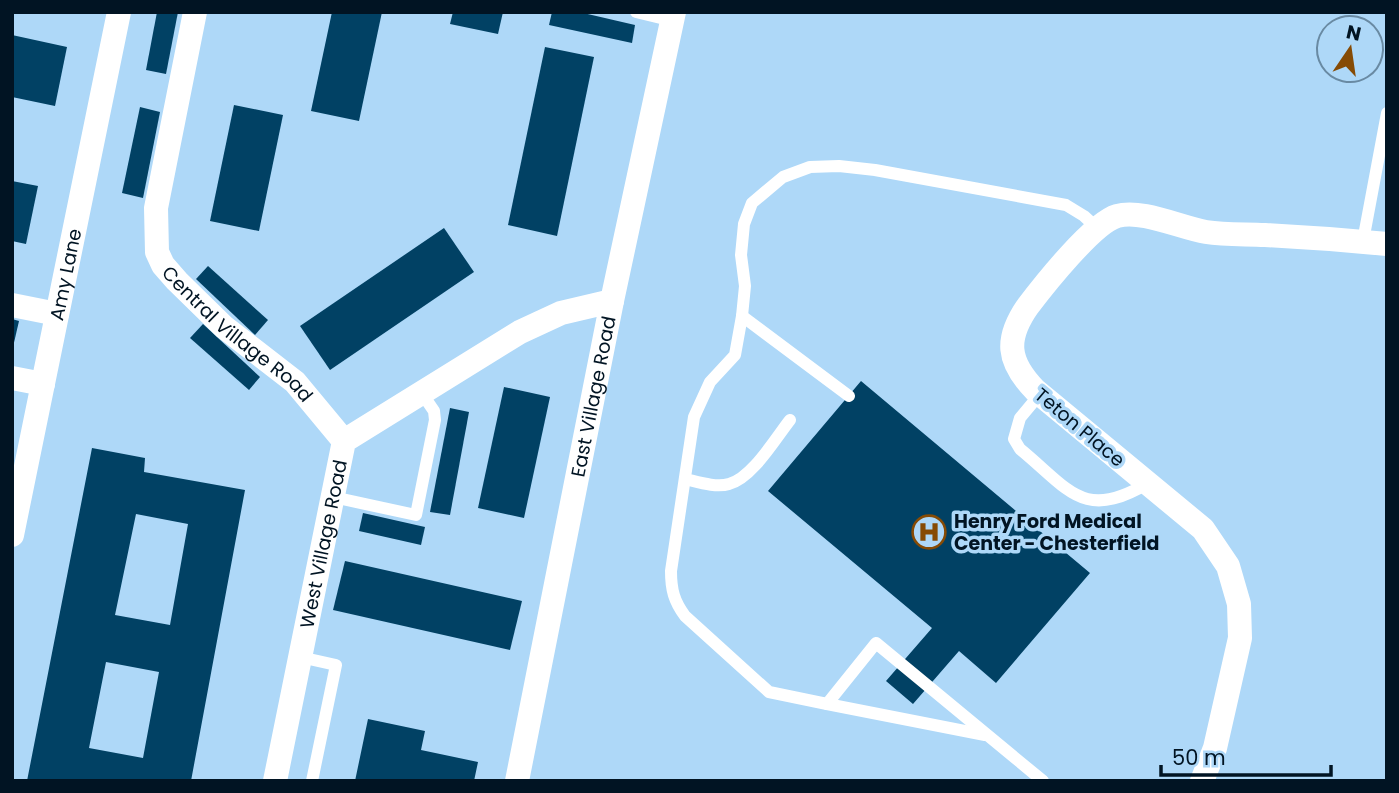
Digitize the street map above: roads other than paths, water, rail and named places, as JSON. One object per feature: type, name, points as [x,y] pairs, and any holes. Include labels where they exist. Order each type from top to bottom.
[{"type":"street","name":"Amy Lane","points":[[12,535],[119,12]]},
{"type":"street","name":"Central Village Road","points":[[195,12],[156,208],[157,252],[170,273],[225,327],[295,382],[344,441]]},
{"type":"street","name":"East Village Road","points":[[517,781],[612,301],[674,16]]},
{"type":"street","name":"Teton Place","points":[[1202,781],[1215,748],[1240,638],[1239,604],[1227,565],[1203,529],[1022,377],[1011,344],[1014,328],[1036,296],[1097,228],[1117,216],[1139,216],[1206,232],[1375,243]]},
{"type":"street","name":"West Village Road","points":[[275,781],[344,441],[520,332],[561,313],[612,301]]},
{"type":"street","points":[[12,305],[57,314]]},
{"type":"street","points":[[12,378],[43,384]]},
{"type":"lane","points":[[636,12],[674,16]]},
{"type":"lane","points":[[1375,243],[1387,113]]},
{"type":"lane","points":[[988,736],[769,692],[685,616],[675,603],[671,588],[671,571],[694,417],[699,401],[710,382],[735,355],[742,316],[744,286],[741,255],[744,224],[752,203],[783,177],[810,167],[839,166],[875,170],[1066,205],[1097,228]]},
{"type":"lane","points":[[742,316],[849,396]]},
{"type":"lane","points":[[333,497],[416,515],[435,420],[433,411],[421,393]]},
{"type":"lane","points":[[1040,394],[1020,418],[1014,439],[1020,449],[1077,496],[1092,502],[1106,501],[1148,484]]},
{"type":"lane","points":[[685,479],[729,484],[739,479],[749,472],[790,421]]},
{"type":"lane","points":[[827,704],[876,643],[1043,781]]},
{"type":"lane","points":[[300,657],[336,665],[312,781]]},
{"type":"place","name":"Henry Ford Medical Center - Chesterfield","points":[[929,532]]}]
